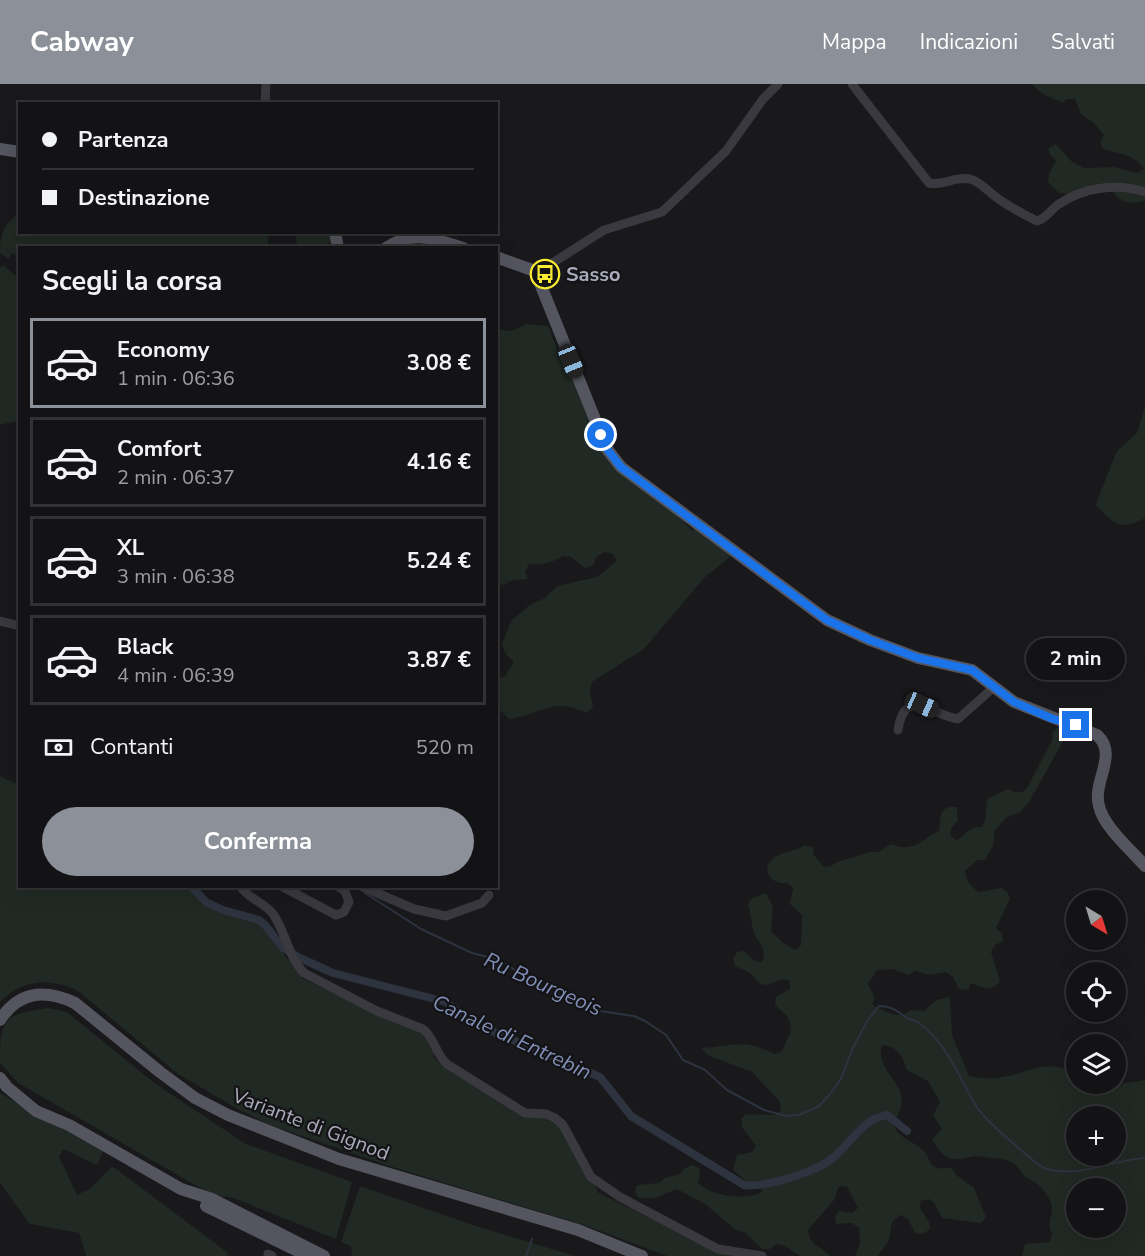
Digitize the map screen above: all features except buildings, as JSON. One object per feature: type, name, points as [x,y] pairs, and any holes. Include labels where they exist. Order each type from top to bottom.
[{"type":"main road","points":[[0,149],[18,153]]},
{"type":"main road","points":[[390,246],[401,239],[428,237],[457,246]]},
{"type":"main road","points":[[498,258],[530,268],[535,272],[607,449],[621,467],[827,620],[870,640],[918,658],[972,670],[1014,702],[1053,719],[1076,725],[1102,739],[1108,752],[1097,790],[1099,808],[1107,822],[1145,866]]},
{"type":"main road","name":"Variante di Gignod","points":[[0,1020],[7,1009],[22,999],[40,994],[58,995],[75,1003],[195,1098],[228,1115],[339,1159],[578,1230],[642,1256]]},
{"type":"main road","points":[[0,1078],[7,1087],[36,1111],[69,1125],[181,1189],[198,1202],[307,1256]]},
{"type":"main road","points":[[181,1189],[212,1199],[324,1256]]},
{"type":"street","points":[[265,102],[266,84]]},
{"type":"street","points":[[535,272],[604,231],[662,212],[726,151],[764,99],[778,84]]},
{"type":"street","points":[[852,84],[928,183],[938,185],[953,180],[968,179],[980,183],[996,197],[1037,221],[1043,219],[1058,205],[1074,195],[1117,186],[1145,192]]},
{"type":"street","points":[[0,621],[18,626]]},
{"type":"street","points":[[898,730],[899,720],[913,706],[922,705],[951,719],[958,719],[993,688]]},
{"type":"street","points":[[242,888],[247,895],[263,903],[273,915],[297,966],[309,977],[376,1011],[423,1029],[429,1033],[440,1058],[515,1108],[525,1113],[546,1114],[555,1118],[563,1125],[582,1165],[599,1185],[639,1209],[718,1249],[762,1256]]},
{"type":"street","points":[[285,888],[336,915],[344,912],[349,902],[345,891],[340,888]]},
{"type":"street","points":[[366,888],[414,909],[446,916],[482,903],[489,895]]},
{"type":"shaded area","points":[[1032,84],[1145,84],[1145,201],[1131,203],[1122,201],[1106,184],[1066,194],[1059,193],[1048,182],[1049,174],[1056,161],[1050,155],[1048,148],[1056,144],[1071,161],[1084,168],[1115,167],[1137,173],[1144,169],[1131,157],[1103,149],[1100,142],[1104,135],[1094,123],[1081,114],[1075,99],[1066,99],[1063,103],[1041,93]]},
{"type":"shaded area","points":[[18,215],[18,234],[267,234],[269,246],[18,246],[18,257],[12,253],[9,259],[0,253],[2,235],[9,222]]},
{"type":"shaded area","points":[[295,234],[330,234],[331,241],[326,246],[296,246]]},
{"type":"shaded area","points":[[3,265],[18,277],[18,421],[0,424],[0,268]]},
{"type":"shaded area","points":[[526,324],[549,326],[606,457],[662,501],[692,531],[695,527],[731,556],[704,578],[645,648],[592,682],[590,691],[593,707],[586,713],[574,708],[555,706],[509,719],[498,708],[498,678],[505,676],[514,662],[505,653],[502,644],[511,621],[530,605],[545,598],[557,586],[597,577],[617,561],[613,554],[605,552],[597,556],[593,565],[585,568],[571,557],[563,556],[547,563],[529,564],[525,572],[528,579],[511,581],[503,585],[498,583],[498,329],[511,331]]},
{"type":"shaded area","points":[[1145,406],[1145,518],[1129,524],[1118,524],[1096,506],[1117,451],[1137,433]]},
{"type":"shaded area","points":[[1059,727],[1066,729],[1066,736],[1029,802],[1020,812],[1006,818],[995,830],[993,846],[985,860],[977,860],[965,871],[968,882],[978,892],[1001,888],[1007,892],[1010,899],[996,928],[1002,933],[1003,941],[995,945],[991,952],[1000,982],[989,988],[971,983],[968,990],[959,989],[953,977],[946,972],[930,975],[915,971],[908,975],[893,969],[877,970],[868,984],[875,998],[872,1005],[897,1015],[911,1010],[924,1011],[936,1000],[950,997],[952,1035],[969,1076],[998,1078],[1046,1066],[1056,1066],[1066,1069],[1066,1094],[1126,1094],[1126,1083],[1145,1080],[1145,1256],[1022,1256],[1025,1244],[1050,1242],[1052,1205],[1047,1195],[1039,1185],[1025,1177],[1011,1162],[978,1156],[952,1159],[944,1155],[932,1139],[942,1129],[933,1115],[940,1102],[928,1081],[907,1070],[902,1056],[896,1050],[882,1045],[881,1055],[884,1065],[902,1099],[900,1110],[893,1122],[897,1132],[923,1150],[935,1167],[952,1168],[955,1174],[974,1188],[986,1217],[981,1223],[942,1218],[935,1204],[929,1199],[921,1201],[920,1208],[929,1222],[930,1229],[923,1234],[915,1233],[908,1219],[901,1215],[894,1220],[888,1241],[878,1256],[855,1256],[860,1243],[859,1228],[852,1223],[836,1224],[835,1217],[838,1211],[852,1213],[858,1208],[847,1187],[839,1186],[834,1200],[808,1230],[813,1242],[830,1256],[800,1256],[785,1246],[777,1244],[770,1249],[762,1249],[744,1232],[736,1230],[705,1204],[677,1189],[655,1198],[639,1198],[635,1192],[637,1185],[659,1183],[665,1178],[680,1174],[692,1165],[699,1168],[698,1183],[711,1191],[738,1197],[762,1192],[762,1184],[746,1181],[733,1170],[737,1155],[752,1152],[756,1146],[742,1127],[741,1119],[746,1114],[776,1115],[781,1110],[780,1102],[752,1072],[707,1055],[702,1048],[746,1045],[775,1054],[782,1051],[791,1031],[787,1016],[775,1005],[776,997],[790,989],[790,981],[783,979],[768,985],[760,984],[750,973],[735,966],[733,959],[737,952],[744,951],[755,961],[762,962],[764,952],[754,934],[748,904],[752,898],[766,893],[773,907],[771,931],[795,950],[801,945],[802,915],[790,904],[793,888],[787,883],[772,879],[767,871],[770,862],[778,855],[805,845],[813,847],[814,855],[824,867],[870,852],[878,852],[891,844],[899,847],[911,846],[939,831],[943,810],[951,807],[957,807],[958,821],[952,827],[950,835],[956,840],[971,829],[982,827],[985,821],[987,799],[1008,789],[1022,792],[1027,788],[1052,740],[1053,732]]},
{"type":"shaded area","points":[[0,776],[18,785],[18,888],[189,888],[214,908],[260,923],[303,979],[425,1034],[433,1049],[434,1058],[443,1066],[562,1127],[585,1173],[597,1188],[597,1192],[731,1256],[667,1256],[587,1226],[389,1166],[270,1125],[178,1074],[78,991],[68,987],[47,983],[27,985],[9,994],[0,1002]]},
{"type":"shaded area","points":[[48,1008],[67,1012],[153,1082],[246,1144],[352,1182],[336,1239],[231,1197],[214,1196],[18,1083],[0,1063],[3,1028],[13,1016]]},
{"type":"shaded area","points":[[0,1093],[103,1151],[97,1165],[63,1149],[59,1157],[77,1195],[91,1188],[112,1166],[228,1253],[227,1256],[86,1256],[79,1233],[30,1224],[0,1183]]},
{"type":"shaded area","points":[[360,1186],[476,1226],[575,1256],[352,1256],[351,1246],[341,1242]]},
{"type":"waterway","name":"Canale di Entrebin","points":[[193,888],[206,902],[223,910],[259,920],[283,948],[300,958],[333,973],[446,1002],[473,1023],[600,1077],[631,1116],[744,1185],[765,1184],[815,1169],[833,1158],[864,1126],[878,1117],[887,1115],[907,1131]]},
{"type":"waterway","name":"Ru Bourgeois","points":[[365,893],[421,929],[472,953],[499,960],[542,987],[593,1010],[634,1016],[645,1021],[666,1035],[683,1060],[705,1070],[727,1090],[764,1110],[786,1116],[798,1115],[818,1107],[841,1079],[852,1050],[867,1021],[879,1006],[884,1006],[916,1021],[929,1031],[944,1050],[983,1115],[1043,1168],[1059,1171],[1084,1170],[1145,1158]]},
{"type":"waterway","points":[[526,1256],[532,1239]]},
{"type":"place","name":"Sasso","points":[[545,274]]},
{"type":"route","points":[[601,435],[607,449],[621,467],[653,489],[774,583],[827,620],[870,640],[918,658],[958,665],[972,670],[982,676],[1003,696],[1014,702],[1053,719],[1076,725]]}]
